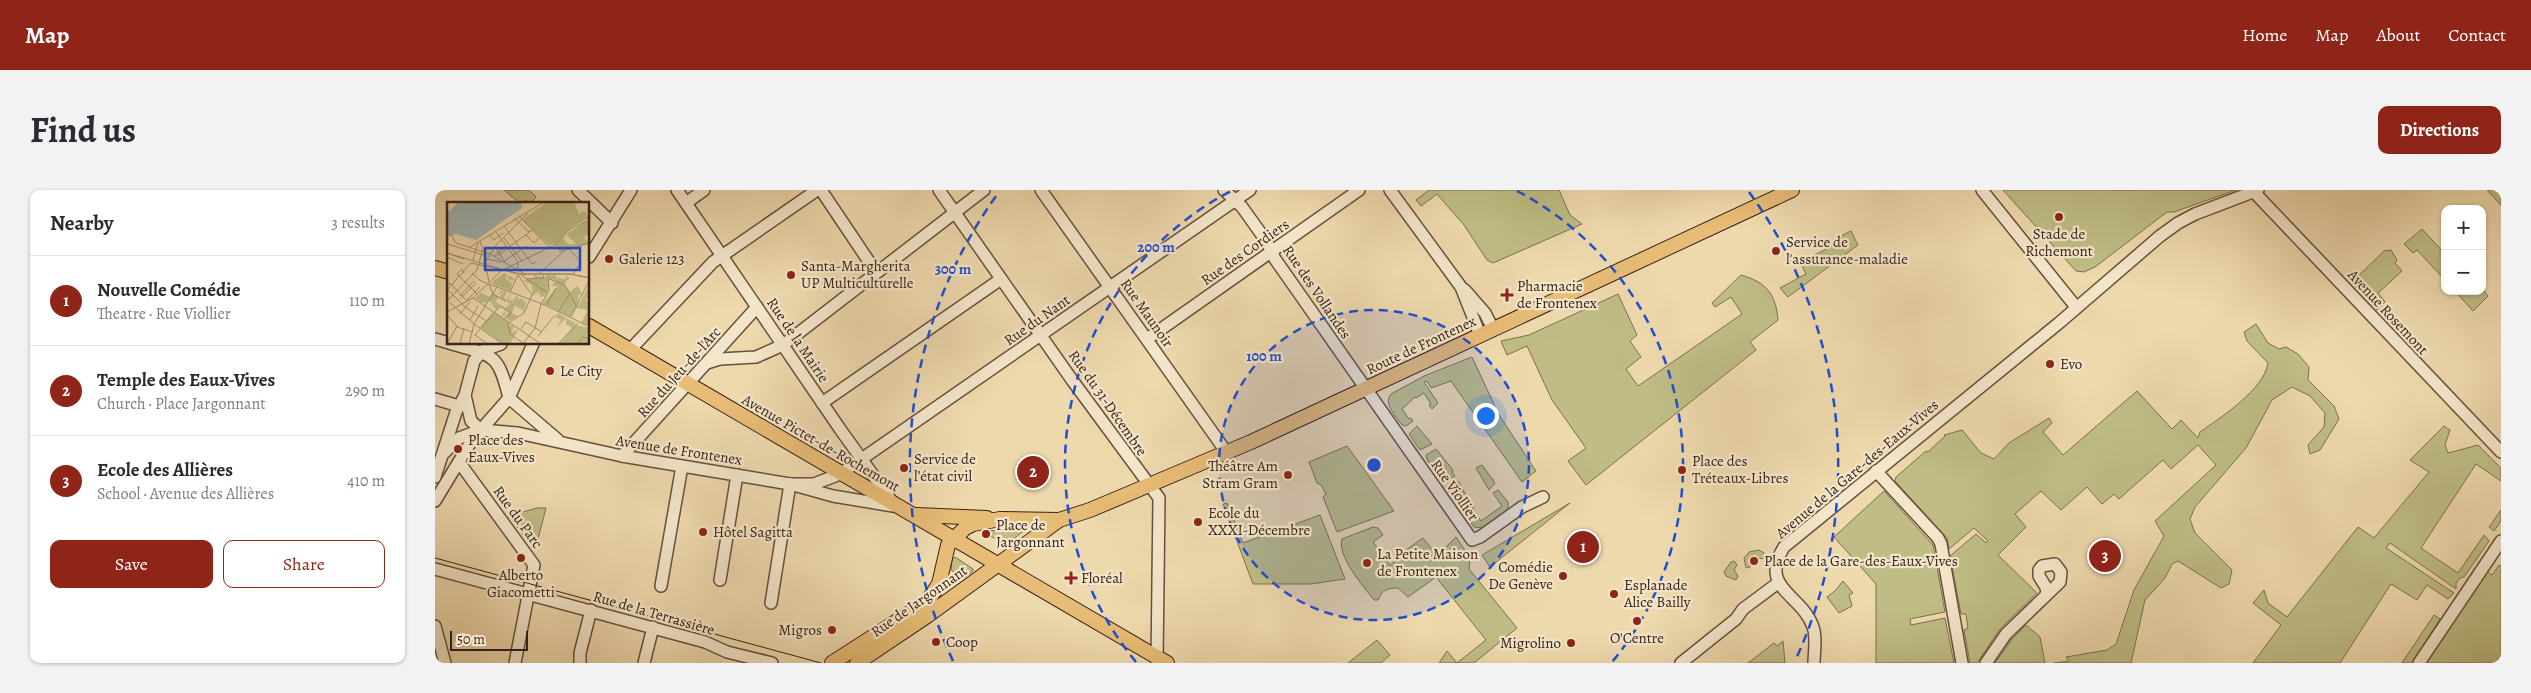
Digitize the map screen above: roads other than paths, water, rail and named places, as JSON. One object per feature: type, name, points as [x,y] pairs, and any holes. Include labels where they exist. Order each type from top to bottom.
[{"type":"main road","name":"Route de Frontenex","points":[[1059,520],[1149,486],[1227,453],[1792,190]]},
{"type":"main road","name":"Avenue Pictet-de-Rochemont","points":[[590,327],[1161,661]]},
{"type":"main road","points":[[908,513],[928,516],[1059,520]]},
{"type":"main road","points":[[952,538],[973,524],[1000,519]]},
{"type":"main road","points":[[999,565],[1059,520]]},
{"type":"main road","name":"Rue de Jargonnant","points":[[832,663],[927,602],[937,590],[945,553],[952,538]]},
{"type":"main road","name":"Rue de Jargonnant","points":[[857,663],[999,565]]},
{"type":"main road","points":[[942,568],[945,587],[956,594]]},
{"type":"main road","points":[[927,602],[956,594]]},
{"type":"street","points":[[578,190],[612,222]]},
{"type":"street","points":[[590,255],[631,190]]},
{"type":"street","name":"Rue de la Mairie","points":[[677,190],[895,506]]},
{"type":"street","points":[[686,203],[703,190]]},
{"type":"street","points":[[630,350],[722,255],[819,190],[877,272]]},
{"type":"street","name":"Rue du 31-Décembre","points":[[939,190],[1160,503],[1156,601],[1161,661]]},
{"type":"street","points":[[707,363],[720,359],[756,358],[783,345],[984,190]]},
{"type":"street","name":"Rue Maunoir","points":[[1041,190],[1227,453]]},
{"type":"street","name":"Rue des Vollandes","points":[[1224,190],[1267,242],[1271,252],[1366,389]]},
{"type":"street","name":"Rue du Nant","points":[[840,474],[1250,190]]},
{"type":"street","name":"Rue des Cordiers","points":[[1147,339],[1359,190]]},
{"type":"street","points":[[1390,190],[1461,287],[1485,313],[1493,329]]},
{"type":"street","points":[[1983,190],[2076,307]]},
{"type":"street","name":"Avenue de la Gare-des-Eaux-Vives","points":[[1779,583],[1775,566],[1784,547],[1876,471],[2178,223],[2256,191]]},
{"type":"street","name":"Avenue Rosemont","points":[[2256,191],[2501,452]]},
{"type":"street","points":[[822,402],[1001,279]]},
{"type":"street","points":[[1461,287],[1480,335]]},
{"type":"street","name":"Rue du Jeu-de-l'Arc","points":[[622,456],[757,308]]},
{"type":"street","points":[[456,345],[490,355],[500,368],[509,398]]},
{"type":"street","points":[[435,478],[440,451],[465,395],[474,361],[482,352],[499,345]]},
{"type":"street","points":[[435,501],[481,430],[509,398],[533,345]]},
{"type":"street","points":[[464,347],[474,361]]},
{"type":"street","name":"Rue Viollier","points":[[1366,389],[1472,540],[1481,537],[1522,507],[1543,497]]},
{"type":"street","points":[[465,395],[471,421],[481,430]]},
{"type":"street","name":"Avenue de Frontenex","points":[[509,398],[564,444]]},
{"type":"street","points":[[435,399],[459,406]]},
{"type":"street","points":[[440,451],[459,438],[481,430]]},
{"type":"street","name":"Avenue de Frontenex","points":[[481,430],[530,435],[622,456],[790,484],[833,496],[895,506]]},
{"type":"street","name":"Rue du Parc","points":[[459,462],[534,565],[515,663]]},
{"type":"street","points":[[661,586],[682,466]]},
{"type":"street","points":[[1876,471],[1938,538],[1941,544],[1962,663]]},
{"type":"street","name":"Avenue de Frontenex","points":[[790,484],[813,484],[840,474]]},
{"type":"street","points":[[720,580],[737,475]]},
{"type":"street","points":[[771,603],[790,484]]},
{"type":"street","points":[[2419,663],[2501,541]]},
{"type":"street","name":"Rue de la Terrassière","points":[[435,569],[591,610],[772,663]]},
{"type":"street","points":[[1681,663],[1736,619],[1743,609],[1779,583],[1813,627],[1814,663]]},
{"type":"street","points":[[1985,663],[2006,634],[2046,595]]},
{"type":"street","points":[[579,663],[591,610]]},
{"type":"street","points":[[435,626],[445,663]]},
{"type":"street","points":[[644,663],[653,628]]},
{"type":"tram line","points":[[435,558],[821,663]]},
{"type":"place","name":"Stade de Richemont","points":[[2059,217]]},
{"type":"place","name":"Service de l'assurance-maladie","points":[[1776,251]]},
{"type":"place","name":"Galerie 123","points":[[609,259]]},
{"type":"place","name":"Santa-Margherita UP Multiculturelle","points":[[791,275]]},
{"type":"place","name":"Pharmacie de Frontenex","points":[[1507,295]]},
{"type":"place","name":"Evo","points":[[2050,364]]},
{"type":"place","name":"Le City","points":[[550,371]]},
{"type":"place","name":"Place des Eaux-Vives","points":[[458,449]]},
{"type":"place","name":"Service de l’état civil","points":[[904,468]]},
{"type":"place","name":"Place des Tréteaux-Libres","points":[[1682,470]]},
{"type":"place","name":"Temple des Eaux-Vives","points":[[1033,472]]},
{"type":"place","name":"Théâtre Am Stram Gram","points":[[1288,475]]},
{"type":"place","name":"Ecole du XXXI-Décembre","points":[[1198,522]]},
{"type":"place","name":"Hôtel Sagitta","points":[[703,532]]},
{"type":"place","name":"Place de Jargonnant","points":[[986,534]]},
{"type":"place","name":"Nouvelle Comédie","points":[[1583,547]]},
{"type":"place","name":"Ecole des Allières","points":[[2105,556]]},
{"type":"place","name":"Alberto Giacometti","points":[[521,558]]},
{"type":"place","name":"Place de la Gare-des-Eaux-Vives","points":[[1754,561]]},
{"type":"place","name":"La Petite Maison de Frontenex","points":[[1367,563]]},
{"type":"place","name":"Comédie De Genève","points":[[1563,576]]},
{"type":"place","name":"Floréal","points":[[1071,578]]},
{"type":"place","name":"Esplanade Alice Bailly","points":[[1614,594]]},
{"type":"place","name":"O'Centre","points":[[1637,621]]},
{"type":"place","name":"Migros","points":[[832,630]]},
{"type":"place","name":"Coop","points":[[936,642]]},
{"type":"place","name":"Migrolino","points":[[1571,643]]}]
